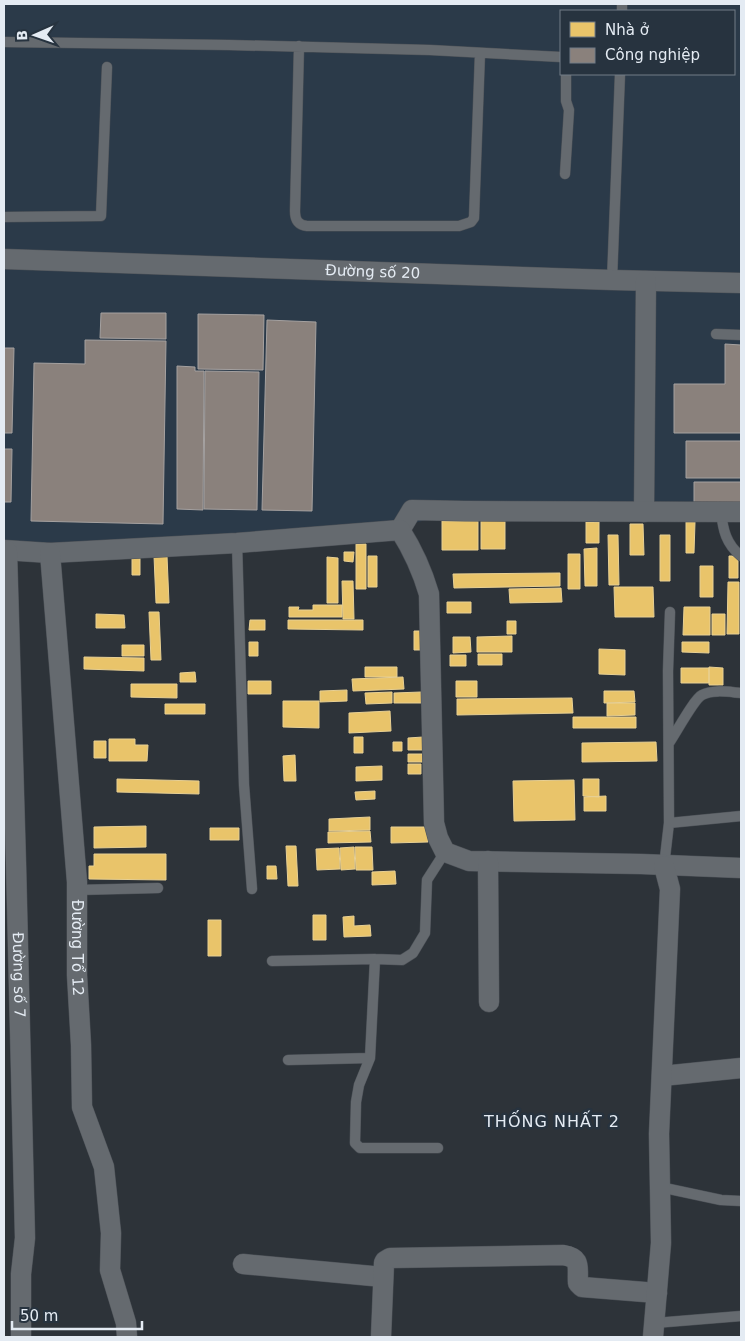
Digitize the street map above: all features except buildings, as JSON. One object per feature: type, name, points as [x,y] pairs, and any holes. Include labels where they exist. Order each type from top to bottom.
[{"type":"street","name":"Đường số 20","points":[[4,259],[741,283]]},
{"type":"street","points":[[644,512],[646,281]]},
{"type":"street","points":[[400,530],[412,510],[741,512]]},
{"type":"street","points":[[5,550],[50,554],[237,543],[400,530]]},
{"type":"street","points":[[400,530],[416,556],[429,594],[434,823],[438,838],[445,852],[470,861],[741,868]]},
{"type":"street","name":"Đường số 7","points":[[5,550],[10,879],[25,1238],[13,1275],[21,1337]]},
{"type":"street","name":"Đường Tổ 12","points":[[50,554],[77,890],[77,976],[82,1107],[104,1167],[111,1233],[110,1270],[126,1323],[127,1337]]},
{"type":"street","points":[[488,861],[489,1002]]},
{"type":"street","points":[[654,1330],[661,1243],[659,1134],[670,889],[664,866]]},
{"type":"street","points":[[662,1076],[741,1068]]},
{"type":"street","points":[[381,1337],[385,1261],[394,1258],[571,1256],[577,1262],[578,1283],[582,1287],[657,1293]]},
{"type":"street","points":[[243,1264],[383,1277]]},
{"type":"lane","points":[[4,42],[299,46],[560,57]]},
{"type":"lane","points":[[299,46],[295,218],[302,225],[307,226],[459,226],[470,222],[474,218],[480,53]]},
{"type":"lane","points":[[4,217],[101,216],[107,67]]},
{"type":"lane","points":[[565,174],[569,110],[566,101],[566,75]]},
{"type":"lane","points":[[612,280],[620,75]]},
{"type":"lane","points":[[716,334],[741,335]]},
{"type":"lane","points":[[721,512],[724,535],[733,549],[741,556]]},
{"type":"lane","points":[[237,543],[244,785],[252,889]]},
{"type":"lane","points":[[664,866],[669,823],[668,671],[670,612]]},
{"type":"lane","points":[[669,744],[689,710],[702,695],[714,692],[741,693]]},
{"type":"lane","points":[[669,823],[741,816]]},
{"type":"lane","points":[[272,961],[402,960],[413,953],[425,932],[427,880],[445,852]]},
{"type":"lane","points":[[77,890],[158,888]]},
{"type":"lane","points":[[375,959],[370,1058],[359,1085],[354,1140],[360,1148],[438,1148]]},
{"type":"lane","points":[[288,1060],[370,1058]]},
{"type":"lane","points":[[660,1187],[721,1200],[741,1201]]},
{"type":"lane","points":[[654,1330],[741,1316]]},
{"type":"shaded area","points":[[4,4],[741,4],[741,509],[451,514],[316,547],[11,544],[4,542]]},
{"type":"district","name":"THỐNG NHẤT 2","points":[[552,1121]]}]
